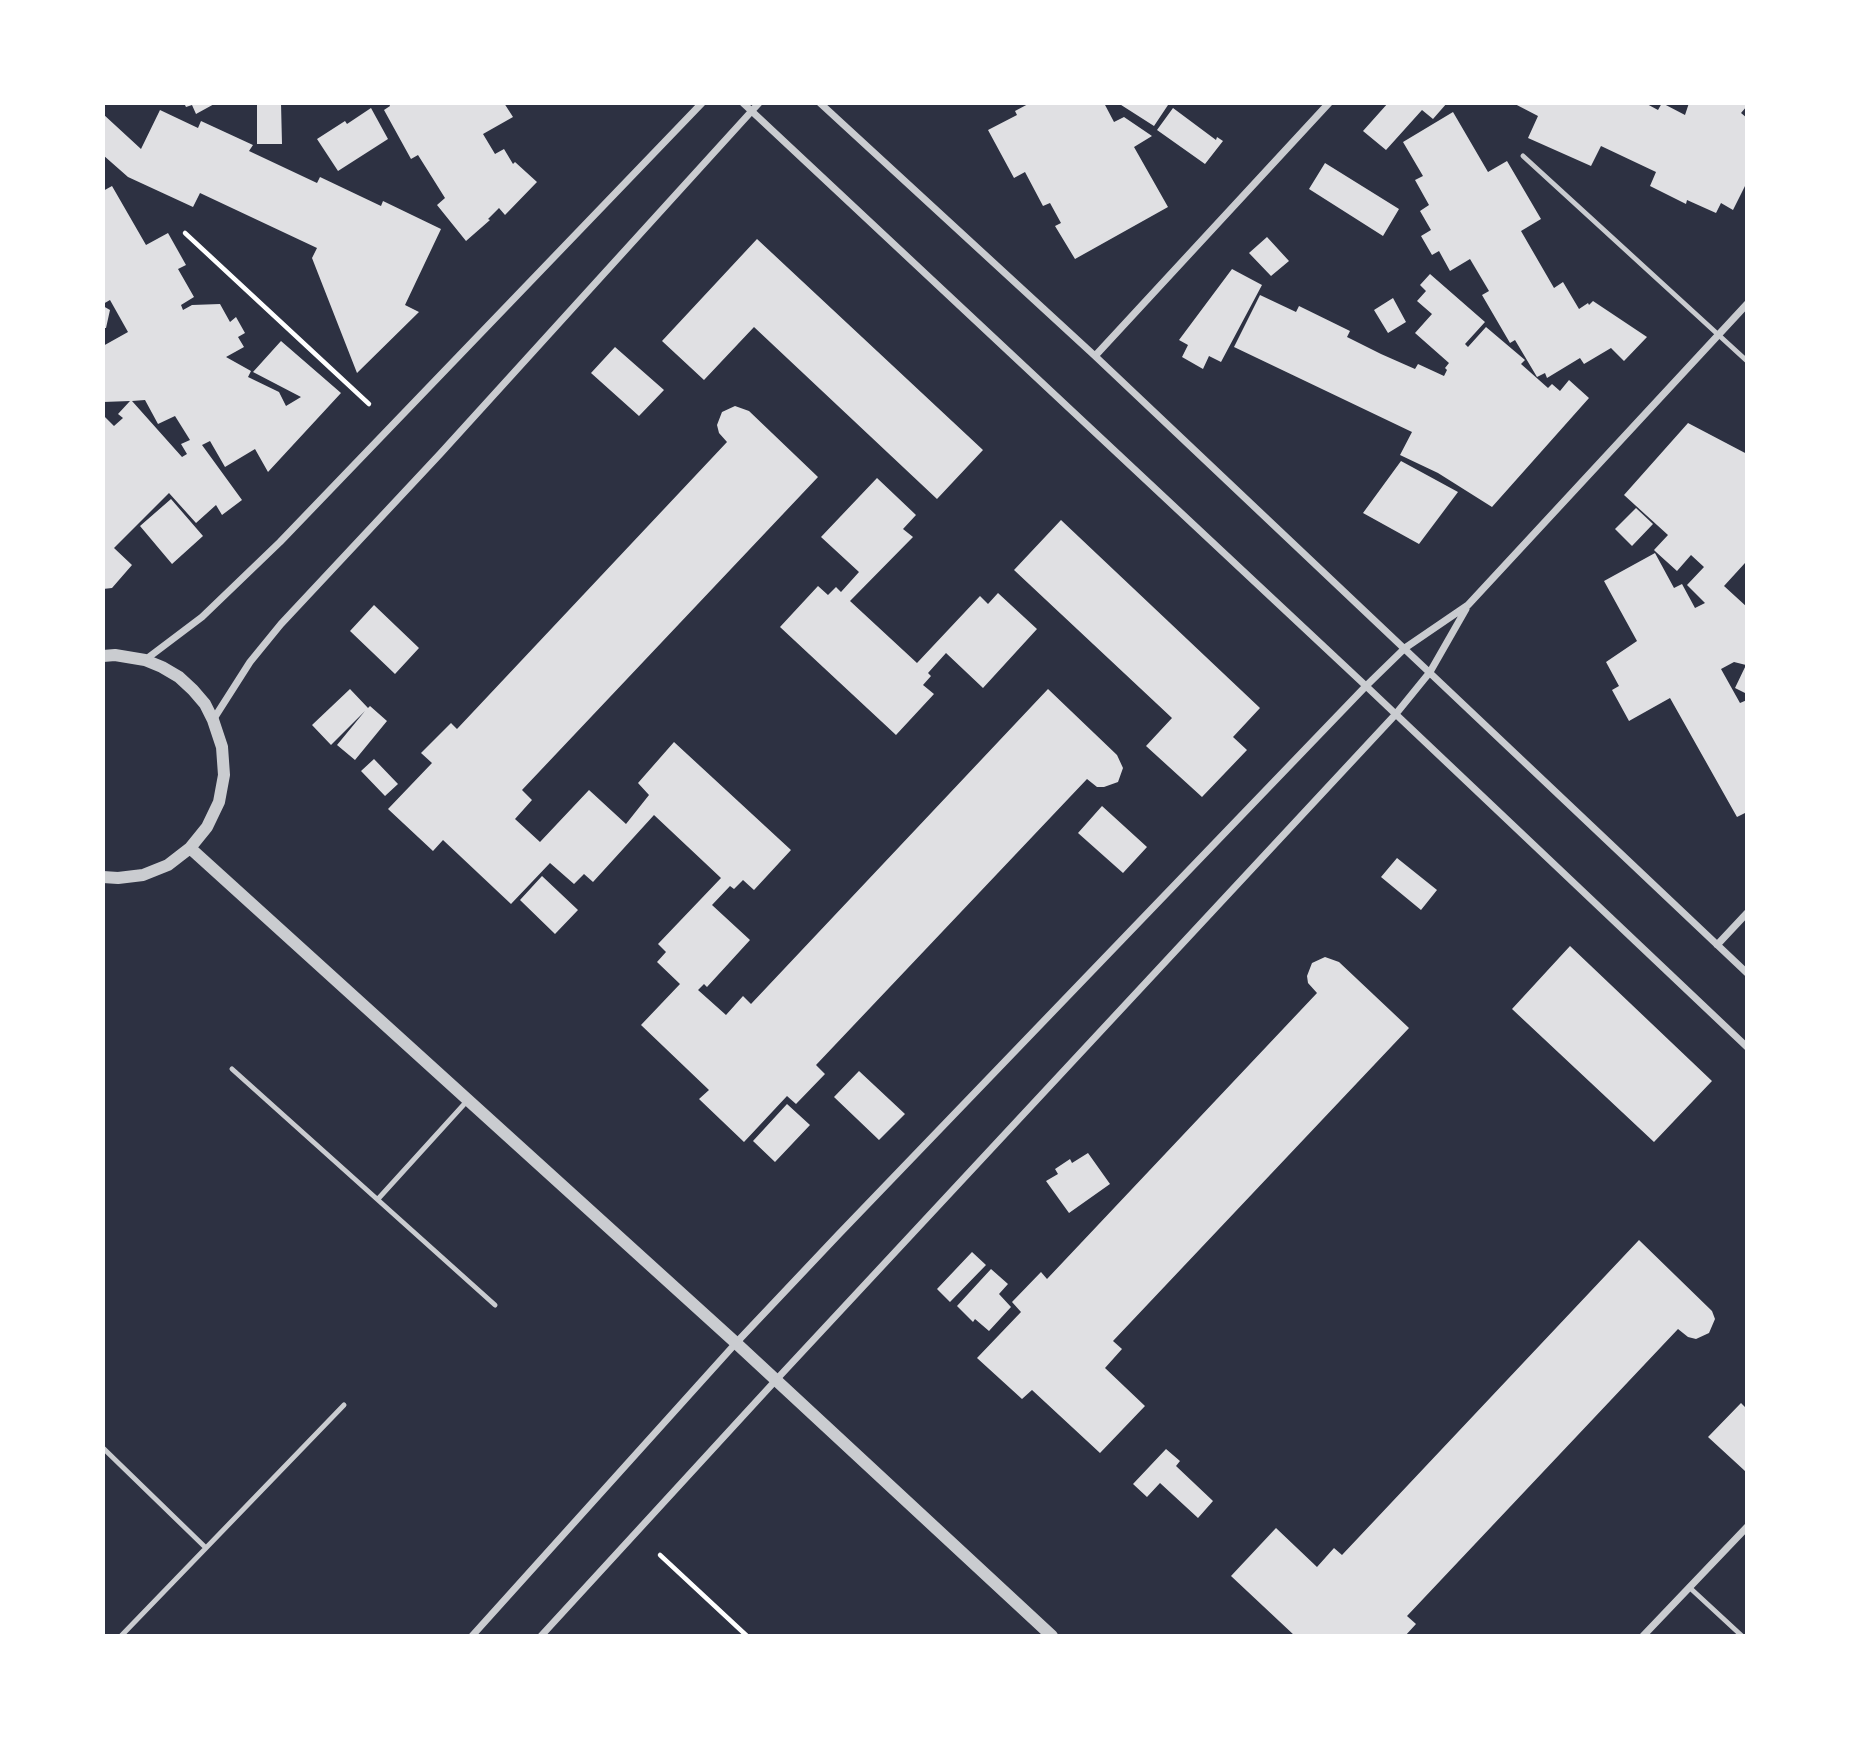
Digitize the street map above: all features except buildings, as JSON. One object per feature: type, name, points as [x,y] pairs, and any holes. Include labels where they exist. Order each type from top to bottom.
[{"type":"street","points":[[145,660],[202,617],[280,542],[702,103]]},
{"type":"street","points":[[743,103],[1747,1047]]},
{"type":"street","points":[[214,720],[250,662],[281,624],[440,454],[759,103]]},
{"type":"street","points":[[820,103],[1094,356],[1747,973]]},
{"type":"street","points":[[1094,356],[1329,103]]},
{"type":"street","points":[[472,1636],[736,1343],[1366,686],[1405,648],[1468,605],[1747,304]]},
{"type":"street","points":[[541,1636],[1395,715],[1430,672],[1468,605]]},
{"type":"street","points":[[103,656],[115,655],[145,660],[179,677],[193,690],[214,720],[222,747],[224,775],[219,802],[207,827],[190,848],[168,864],[144,875],[103,877]]},
{"type":"street","points":[[190,848],[736,1343],[1052,1636]]},
{"type":"street","points":[[1717,945],[1747,913]]},
{"type":"street","points":[[1643,1636],[1747,1527]]},
{"type":"lane","points":[[1523,156],[1747,361]]},
{"type":"lane","points":[[232,1069],[495,1305]]},
{"type":"lane","points":[[378,1199],[467,1101]]},
{"type":"lane","points":[[121,1636],[344,1405]]},
{"type":"lane","points":[[103,1448],[206,1548]]},
{"type":"lane","points":[[1689,1587],[1742,1636]]},
{"type":"path","points":[[185,233],[368,403]]},
{"type":"path","points":[[636,1533],[747,1636]]}]
